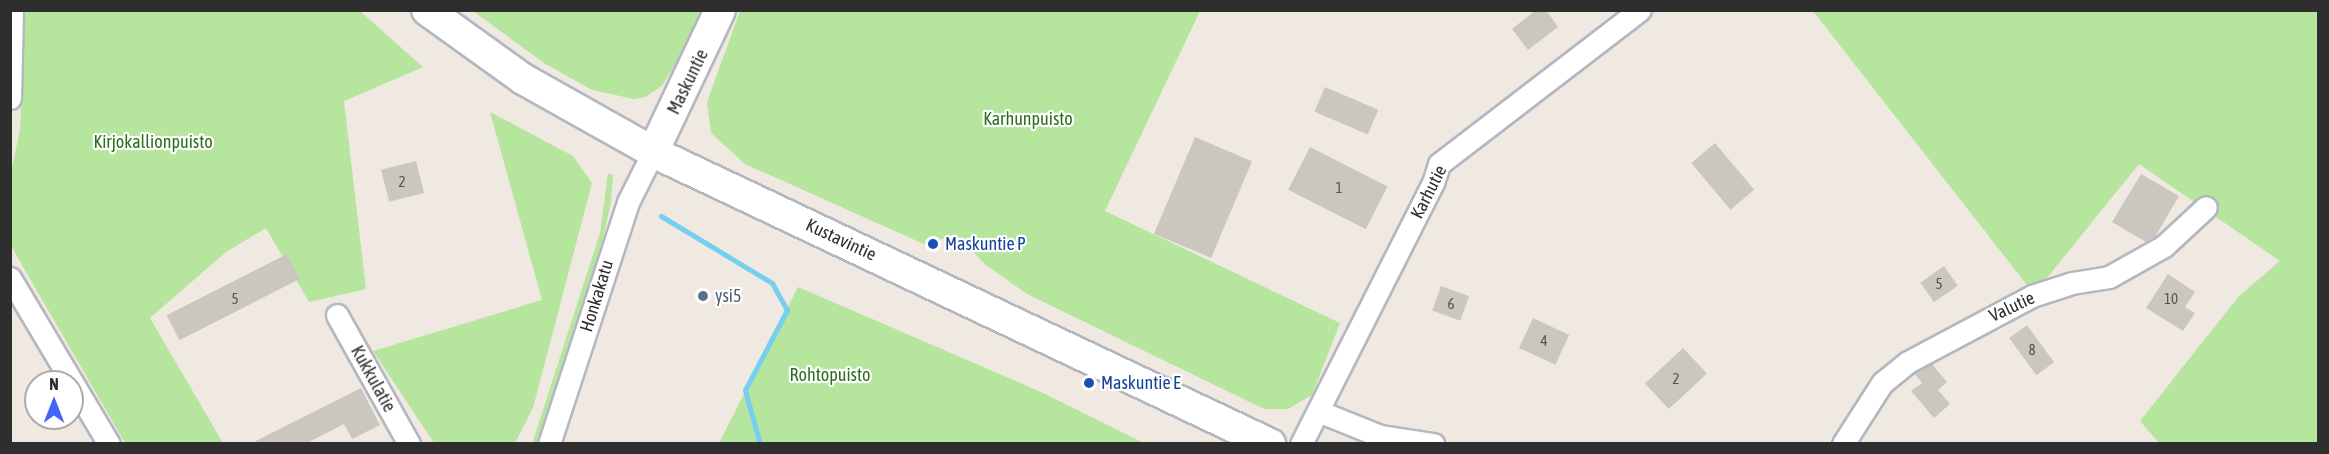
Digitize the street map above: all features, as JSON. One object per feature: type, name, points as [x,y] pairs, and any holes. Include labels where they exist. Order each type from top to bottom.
[{"type":"main road","name":"Kustavintie","points":[[427,10],[523,80],[653,152],[1270,444]]},
{"type":"main road","name":"Maskuntie","points":[[653,152],[720,10]]},
{"type":"street","points":[[10,98],[12,10]]},
{"type":"street","name":"Karhutie","points":[[1301,444],[1433,183],[1439,164],[1640,10]]},
{"type":"street","name":"Honkakatu","points":[[549,444],[628,202],[653,152]]},
{"type":"street","name":"Valutie","points":[[1843,444],[1882,383],[1908,362],[2032,296],[2072,283],[2109,278],[2164,246],[2206,207]]},
{"type":"street","points":[[10,278],[109,444]]},
{"type":"street","name":"Kukkulatie","points":[[338,315],[409,444]]},
{"type":"street","points":[[1318,411],[1380,436],[1433,444]]},
{"type":"green space","name":"Kirjokallionpuisto","points":[[25,11],[360,11],[423,67],[344,101],[366,289],[309,302],[266,228],[226,252],[150,318],[223,443],[125,443],[11,246],[11,173],[20,129]]},
{"type":"green space","points":[[473,11],[709,11],[662,86],[645,97],[634,99],[592,90],[544,63]]},
{"type":"green space","name":"Karhunpuisto","points":[[740,11],[1200,11],[1105,211],[1340,323],[1312,395],[1288,409],[1264,409],[1027,294],[986,265],[955,234],[926,245],[745,164],[711,133],[707,102]]},
{"type":"green space","points":[[1813,11],[2318,11],[2318,443],[2159,443],[2140,421],[2239,296],[2280,261],[2139,164],[2034,294]]},
{"type":"green space","points":[[490,112],[573,156],[592,183],[533,408],[515,443],[434,443],[373,351],[542,300]]},
{"type":"green space","points":[[608,173],[613,175],[611,202],[604,235],[544,429],[538,443],[532,444],[600,233]]},
{"type":"green space","name":"Rohtopuisto","points":[[798,287],[1041,392],[1144,443],[719,443]]},
{"type":"building","points":[[1536,10],[1546,10],[1558,27],[1528,50],[1512,29]]},
{"type":"building","points":[[1325,87],[1378,110],[1368,135],[1314,112]]},
{"type":"building","points":[[1195,137],[1252,161],[1211,258],[1154,234]]},
{"type":"building","points":[[1715,143],[1754,190],[1730,210],[1691,163]]},
{"type":"building","points":[[1310,147],[1388,186],[1366,229],[1288,190]]},
{"type":"building","points":[[416,161],[424,193],[389,202],[381,170]]},
{"type":"building","points":[[2141,174],[2179,196],[2155,237],[2146,242],[2112,222]]},
{"type":"building","points":[[287,254],[300,279],[179,340],[167,315]]},
{"type":"building","points":[[1944,266],[1958,286],[1934,302],[1920,283]]},
{"type":"building","points":[[2168,274],[2195,292],[2185,307],[2195,313],[2183,331],[2146,308]]},
{"type":"building","points":[[1441,286],[1469,296],[1460,321],[1432,310]]},
{"type":"building","points":[[1533,318],[1569,335],[1555,365],[1519,348]]},
{"type":"building","points":[[2027,325],[2054,362],[2036,375],[2009,338]]},
{"type":"building","points":[[1683,348],[1707,374],[1669,409],[1645,383]]},
{"type":"building","points":[[1932,364],[1947,382],[1938,390],[1950,404],[1934,418],[1911,391],[1922,383],[1915,374]]},
{"type":"building","points":[[361,388],[380,425],[352,439],[344,424],[305,444],[250,444]]},
{"type":"waterway","points":[[661,216],[772,283],[787,310],[745,390],[760,444]]},
{"type":"place","name":"Maskuntie P","points":[[933,244]]},
{"type":"place","name":"ysi5","points":[[703,296]]},
{"type":"place","name":"Maskuntie E","points":[[1089,383]]}]
